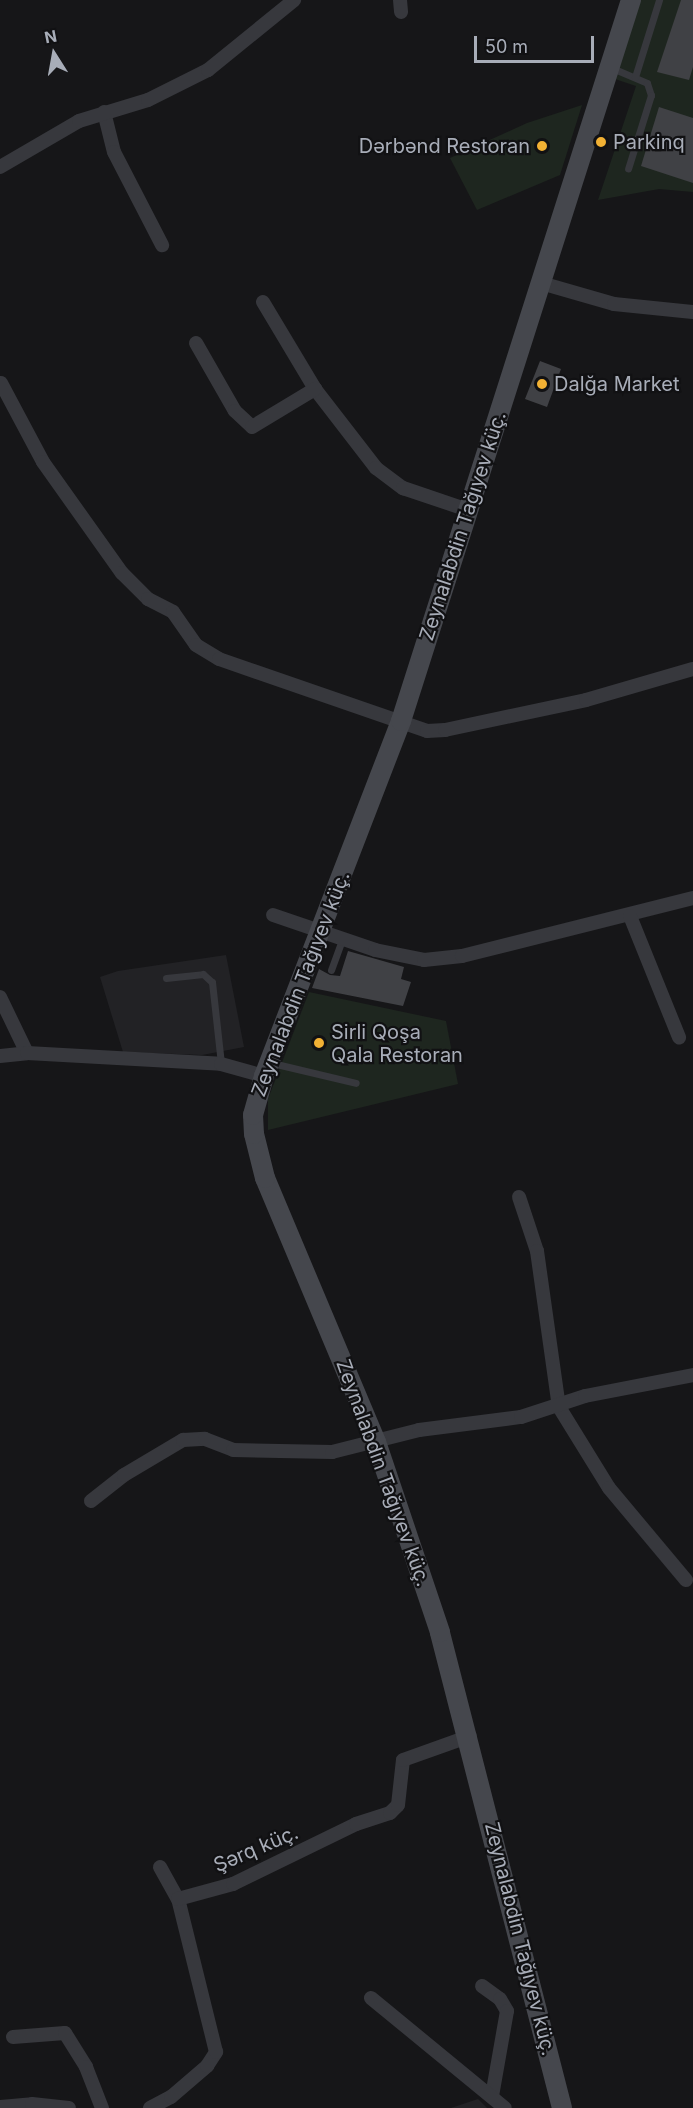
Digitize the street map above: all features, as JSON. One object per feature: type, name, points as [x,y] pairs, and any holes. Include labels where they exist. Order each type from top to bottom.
[{"type":"street","points":[[0,167],[60,131],[104,112],[148,100],[208,70],[294,0]]},
{"type":"street","name":"Zeynalabdin Tağıyev küç.","points":[[562,2108],[470,1736],[436,1621],[376,1442],[258,1154],[253,1115],[267,1069],[401,721],[631,0]]},
{"type":"street","points":[[104,112],[114,152],[162,246]]},
{"type":"street","points":[[541,283],[614,304],[693,312]]},
{"type":"street","points":[[262,302],[315,389],[376,468],[390,480],[468,510]]},
{"type":"street","points":[[196,343],[235,411],[252,427],[315,389]]},
{"type":"street","points":[[0,383],[43,462],[122,573],[148,599],[173,612],[196,645],[219,659],[427,731],[445,730],[586,700],[693,669]]},
{"type":"street","points":[[273,915],[321,933],[399,957],[444,959],[630,916],[693,898]]},
{"type":"street","points":[[630,916],[679,1037]]},
{"type":"street","points":[[0,997],[27,1053]]},
{"type":"street","points":[[0,1056],[27,1053],[221,1064],[267,1069]]},
{"type":"street","points":[[519,1197],[537,1251],[559,1407],[609,1488],[686,1580]]},
{"type":"street","points":[[91,1501],[123,1474],[183,1440],[205,1439],[233,1450],[332,1452],[419,1430],[521,1417],[559,1407],[585,1396],[693,1375]]},
{"type":"street","name":"Şərq küç.","points":[[178,1899],[233,1884],[356,1824],[390,1813],[398,1805],[403,1760],[470,1736]]},
{"type":"street","points":[[150,2108],[171,2097],[207,2066],[216,2052],[178,1899],[160,1867]]},
{"type":"street","points":[[482,1986],[500,1999],[507,2011],[492,2096]]},
{"type":"street","points":[[371,1998],[505,2108]]},
{"type":"street","points":[[13,2037],[66,2033],[102,2108]]},
{"type":"street","points":[[0,2107],[32,2104],[69,2108]]},
{"type":"lane","points":[[635,77],[659,0]]},
{"type":"lane","points":[[610,68],[647,83],[651,95],[628,169]]},
{"type":"lane","points":[[331,970],[342,939]]},
{"type":"lane","points":[[166,978],[203,974],[212,982],[221,1064]]},
{"type":"lane","points":[[267,1069],[356,1083]]},
{"type":"shaded area","points":[[640,0],[693,0],[693,192],[659,189],[598,200],[636,86],[615,79]]},
{"type":"shaded area","points":[[582,105],[560,175],[477,210],[450,158],[527,123]]},
{"type":"shaded area","points":[[226,955],[244,1047],[202,1055],[123,1052],[100,977],[118,971]]},
{"type":"shaded area","points":[[309,992],[446,1021],[458,1084],[268,1130],[268,1099]]},
{"type":"shaded area","points":[[478,2099],[487,2108],[451,2108]]},
{"type":"building","points":[[681,0],[693,0],[693,67],[689,80],[657,72]]},
{"type":"building","points":[[659,107],[693,118],[693,183],[641,166]]},
{"type":"building","points":[[540,361],[561,369],[547,407],[525,399]]},
{"type":"building","points":[[348,951],[404,967],[401,979],[411,982],[403,1006],[312,988],[319,969],[330,975],[340,976]]},
{"type":"place","name":"Parkinq","points":[[601,142]]},
{"type":"place","name":"Dərbənd Restoran","points":[[542,146]]},
{"type":"place","name":"Dalğa Market","points":[[542,384]]},
{"type":"place","name":"Sirli Qoşa Qala Restoran","points":[[319,1043]]}]
